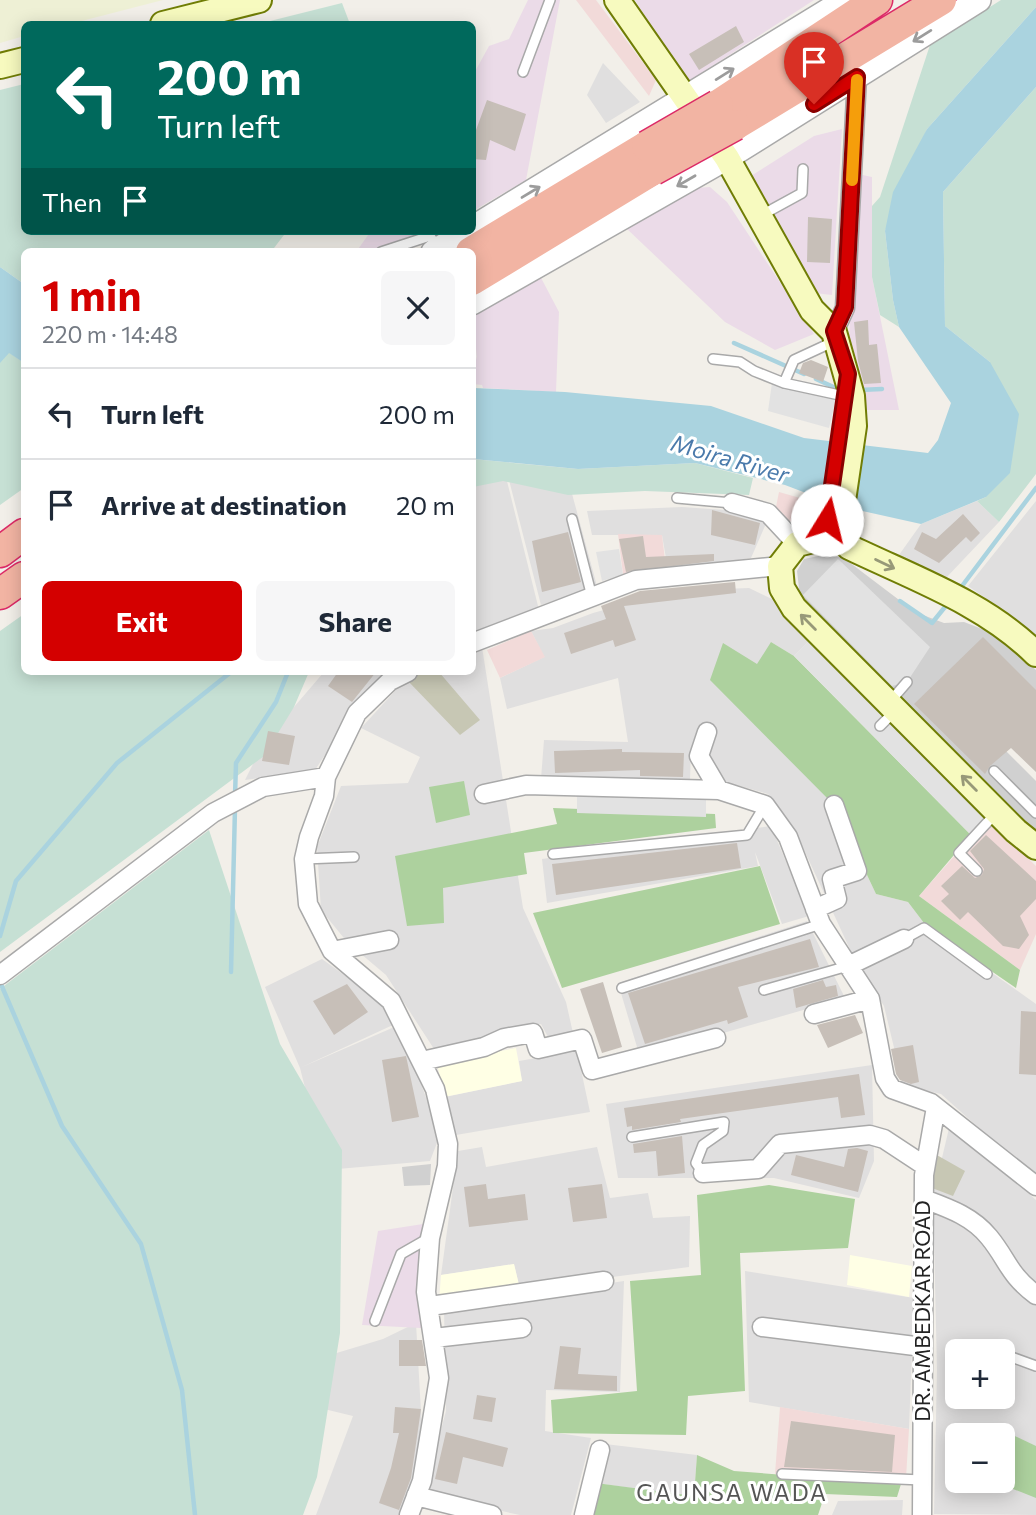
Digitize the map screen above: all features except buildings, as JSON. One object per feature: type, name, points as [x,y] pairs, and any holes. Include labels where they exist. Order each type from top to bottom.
[{"type":"highway","points":[[726,115],[877,0]]},
{"type":"highway","points":[[476,249],[941,0]]},
{"type":"highway","points":[[476,277],[650,158]]},
{"type":"highway","points":[[0,552],[21,536]]},
{"type":"highway","points":[[0,594],[21,579]]},
{"type":"main road","points":[[175,21],[259,0]]},
{"type":"main road","points":[[617,0],[684,100],[727,158],[812,310],[836,336],[846,385],[848,425],[821,531],[780,566],[782,588],[794,608],[888,718],[1031,839]]},
{"type":"main road","points":[[0,66],[21,61]]},
{"type":"main road","points":[[821,531],[984,612],[1012,630],[1036,654]]},
{"type":"street","points":[[476,226],[845,0]]},
{"type":"street","points":[[476,301],[727,158],[979,0]]},
{"type":"street","points":[[836,336],[845,307],[857,77]]},
{"type":"street","points":[[439,248],[460,235]]},
{"type":"street","points":[[732,503],[821,531]]},
{"type":"street","points":[[476,641],[636,580],[780,566]]},
{"type":"street","points":[[0,610],[21,595]]},
{"type":"street","points":[[402,675],[390,681],[357,713],[326,777],[324,796],[304,859],[308,904],[332,951],[391,1001],[435,1088],[448,1144],[447,1166],[430,1238],[426,1292],[439,1378],[422,1481],[409,1515]]},
{"type":"street","points":[[707,732],[699,756],[719,790]]},
{"type":"street","points":[[0,975],[213,813],[263,787],[326,777]]},
{"type":"street","points":[[484,794],[526,785],[719,790],[765,805],[788,837],[818,917],[870,999],[885,1078],[892,1088],[936,1107],[1036,1186]]},
{"type":"street","points":[[818,917],[837,898],[832,879],[857,871],[834,805]]},
{"type":"street","points":[[848,966],[904,939]]},
{"type":"street","points":[[332,951],[389,940]]},
{"type":"street","points":[[814,1013],[870,999]]},
{"type":"street","points":[[422,1061],[484,1047],[504,1038],[533,1033],[537,1049],[582,1039],[592,1070],[716,1038]]},
{"type":"street","name":"DR. AMBEDKAR ROAD","points":[[922,1515],[925,1166],[936,1107]]},
{"type":"street","points":[[702,1173],[758,1169],[780,1144],[870,1135],[884,1139],[925,1166]]},
{"type":"street","points":[[924,1199],[952,1209],[974,1222],[989,1237],[1020,1283],[1036,1295]]},
{"type":"street","points":[[430,1306],[604,1281]]},
{"type":"street","points":[[762,1327],[923,1347]]},
{"type":"street","points":[[434,1338],[522,1328]]},
{"type":"street","points":[[584,1515],[600,1450]]},
{"type":"street","points":[[416,1496],[492,1515]]},
{"type":"lane","points":[[523,72],[550,0]]},
{"type":"lane","points":[[760,216],[802,193],[803,169]]},
{"type":"lane","points":[[393,248],[430,236],[435,248]]},
{"type":"lane","points":[[784,383],[794,359],[836,336]]},
{"type":"lane","points":[[713,359],[740,362],[784,383],[846,385]]},
{"type":"lane","points":[[677,499],[732,503]]},
{"type":"lane","points":[[572,519],[592,597]]},
{"type":"lane","points":[[888,718],[894,697],[907,682]]},
{"type":"lane","points":[[993,771],[1036,813]]},
{"type":"lane","points":[[553,853],[747,835],[765,805]]},
{"type":"lane","points":[[977,871],[959,853],[997,811]]},
{"type":"lane","points":[[304,859],[354,857]]},
{"type":"lane","points":[[622,988],[818,917]]},
{"type":"lane","points":[[904,939],[924,928],[987,974]]},
{"type":"lane","points":[[764,990],[848,966]]},
{"type":"lane","points":[[632,1137],[724,1122],[723,1131],[703,1145],[696,1163],[702,1173]]},
{"type":"lane","points":[[375,1321],[401,1254],[430,1238]]},
{"type":"lane","points":[[1015,1359],[1036,1367]]},
{"type":"lane","points":[[782,1474],[922,1480]]},
{"type":"shaded area","points":[[0,0],[163,0],[82,21],[21,21],[21,37],[0,43]]},
{"type":"shaded area","points":[[528,0],[560,0],[526,180],[476,209],[476,70],[489,46],[509,39]]},
{"type":"shaded area","points":[[576,0],[596,0],[656,80],[649,96]]},
{"type":"shaded area","points":[[635,0],[814,0],[686,83]]},
{"type":"shaded area","points":[[1001,0],[1036,0],[1036,7],[927,129],[885,231],[899,327],[880,315],[872,277],[872,206],[880,197],[930,45]]},
{"type":"shaded area","points":[[342,3],[349,21],[270,21]]},
{"type":"shaded area","points":[[603,63],[640,102],[606,123],[587,95]]},
{"type":"shaded area","points":[[21,85],[21,235],[284,235],[274,248],[21,248],[21,282],[0,267],[0,90]]},
{"type":"shaded area","points":[[1036,87],[1036,474],[999,522],[977,501],[986,497],[990,362],[945,326],[943,192]]},
{"type":"shaded area","points":[[842,129],[832,295],[814,293],[751,176],[814,136]]},
{"type":"shaded area","points":[[858,174],[872,177],[872,277],[899,410],[862,410],[849,340]]},
{"type":"shaded area","points":[[710,187],[727,202],[814,334],[775,350],[725,322],[626,228],[696,188]]},
{"type":"shaded area","points":[[368,235],[432,235],[410,248],[359,248]]},
{"type":"shaded area","points":[[539,274],[559,312],[556,392],[483,388],[482,385],[476,384],[476,313]]},
{"type":"shaded area","points":[[0,346],[21,361],[21,490],[0,505]]},
{"type":"shaded area","points":[[773,376],[838,389],[829,428],[768,411]]},
{"type":"shaded area","points":[[476,459],[578,469],[695,463],[753,478],[749,495],[645,491],[568,495],[503,481],[476,486]]},
{"type":"shaded area","points":[[476,466],[504,469],[539,610],[476,634]]},
{"type":"shaded area","points":[[509,480],[571,490],[597,586],[541,605]]},
{"type":"shaded area","points":[[779,492],[821,504],[818,527],[800,527],[775,512]]},
{"type":"shaded area","points":[[977,501],[999,522],[945,579],[899,555],[921,524]]},
{"type":"shaded area","points":[[1036,501],[1036,640],[1010,615],[968,586]]},
{"type":"shaded area","points":[[682,507],[740,511],[768,519],[751,558],[668,570],[662,535],[592,535],[587,511]]},
{"type":"shaded area","points":[[618,534],[662,535],[666,568],[623,574]]},
{"type":"shaded area","points":[[619,549],[623,575],[602,581],[596,552]]},
{"type":"shaded area","points":[[828,554],[845,559],[915,612],[944,623],[964,622],[995,634],[1036,670],[1036,716],[1005,750],[1036,781],[1036,835],[800,597],[797,571],[804,559]]},
{"type":"shaded area","points":[[838,559],[930,647],[907,682],[892,686],[803,595]]},
{"type":"shaded area","points":[[749,588],[776,601],[810,640],[794,656],[771,642],[834,805],[876,894],[908,902],[927,927],[1036,1004],[1036,1179],[941,1094],[903,1085],[884,1006],[854,958],[793,826],[768,794],[726,782],[707,754],[691,747],[690,780],[541,779],[544,740],[628,742],[618,678],[507,709],[500,678],[544,657],[531,631],[553,628],[593,613],[673,591]]},
{"type":"shaded area","points":[[21,616],[21,675],[308,675],[294,707],[264,756],[0,952],[0,631]]},
{"type":"shaded area","points":[[531,631],[545,657],[500,678],[487,650]]},
{"type":"shaded area","points":[[810,640],[987,819],[971,835],[794,656]]},
{"type":"shaded area","points":[[482,647],[523,908],[566,1002],[573,1033],[548,1037],[541,1024],[511,1028],[488,1041],[436,1052],[386,975],[348,943],[321,910],[317,847],[341,786],[408,783],[420,757],[361,728],[396,690],[426,675],[476,675],[476,650]]},
{"type":"shaded area","points":[[321,675],[390,675],[354,711],[315,770],[245,780],[264,742]]},
{"type":"shaded area","points":[[418,675],[442,675],[480,720],[460,735],[408,681]]},
{"type":"shaded area","points":[[577,796],[706,800],[706,817],[577,813]]},
{"type":"shaded area","points":[[987,819],[1036,866],[1036,934],[1020,970],[919,896]]},
{"type":"shaded area","points":[[771,826],[809,916],[782,924],[755,852],[758,866],[547,903],[542,859]]},
{"type":"shaded area","points":[[209,830],[280,1044],[342,1150],[340,1333],[317,1477],[303,1515],[0,1515],[0,989]]},
{"type":"shaded area","points":[[807,921],[845,998],[640,1057],[618,983]]},
{"type":"shaded area","points":[[322,959],[380,1001],[395,1024],[302,1067],[399,1025],[440,1135],[430,1161],[326,1170],[300,1068],[265,987]]},
{"type":"shaded area","points":[[516,1048],[522,1081],[444,1097],[437,1063]]},
{"type":"shaded area","points":[[577,1051],[590,1112],[456,1135],[445,1097],[522,1081],[519,1061]]},
{"type":"shaded area","points":[[872,1065],[874,1161],[859,1198],[774,1178],[618,1178],[606,1104]]},
{"type":"shaded area","points":[[950,1124],[1036,1200],[1036,1515],[934,1514],[937,1370],[933,1196]]},
{"type":"shaded area","points":[[482,1147],[486,1167],[597,1147],[610,1198],[648,1193],[653,1218],[690,1216],[689,1267],[520,1289],[514,1264],[441,1275],[458,1151]]},
{"type":"shaded area","points":[[935,1154],[965,1171],[953,1196],[932,1188]]},
{"type":"shaded area","points":[[431,1164],[430,1185],[404,1186],[402,1167]]},
{"type":"shaded area","points":[[423,1224],[421,1328],[362,1325],[378,1231]]},
{"type":"shaded area","points":[[850,1255],[912,1266],[909,1297],[847,1285]]},
{"type":"shaded area","points":[[514,1264],[520,1289],[439,1302],[441,1275]]},
{"type":"shaded area","points":[[745,1271],[914,1298],[909,1429],[749,1402]]},
{"type":"shaded area","points":[[624,1281],[620,1392],[546,1390],[545,1431],[591,1438],[571,1515],[520,1515],[424,1494],[446,1411],[444,1308]]},
{"type":"shaded area","points":[[416,1323],[422,1430],[404,1515],[316,1515],[353,1416],[324,1409],[330,1355],[383,1339]]},
{"type":"shaded area","points":[[780,1407],[909,1429],[906,1478],[775,1474]]},
{"type":"shaded area","points":[[605,1444],[697,1455],[694,1497],[596,1483]]},
{"type":"shaded area","points":[[903,1500],[902,1515],[832,1515],[838,1501]]},
{"type":"green space","points":[[771,642],[794,656],[971,835],[919,896],[1020,970],[1016,988],[927,927],[908,902],[876,894],[834,805],[710,680],[723,643],[757,664]]},
{"type":"green space","points":[[464,781],[470,815],[436,823],[429,787]]},
{"type":"green space","points":[[553,808],[715,814],[716,828],[524,853],[527,874],[443,888],[444,923],[407,926],[395,856],[557,824]]},
{"type":"green space","points":[[760,866],[780,924],[562,988],[533,913]]},
{"type":"green space","points":[[769,1185],[855,1199],[848,1248],[740,1253],[745,1391],[688,1396],[686,1435],[553,1433],[551,1400],[637,1391],[630,1281],[701,1275],[697,1195]]},
{"type":"green space","points":[[1015,1436],[1036,1446],[1036,1498],[1015,1490]]},
{"type":"green space","points":[[697,1455],[734,1471],[901,1484],[897,1497],[825,1494],[818,1515],[587,1515],[596,1483],[694,1496]]},
{"type":"water","name":"Moira River","points":[[1036,7],[1036,87],[943,192],[945,326],[990,362],[1019,414],[1010,473],[986,497],[921,524],[840,506],[785,485],[695,463],[578,469],[476,459],[476,388],[565,392],[711,406],[804,438],[928,453],[938,440],[951,403],[899,327],[885,231],[893,192],[927,129]]},
{"type":"water","points":[[0,267],[21,282],[21,361],[9,353],[0,363]]},
{"type":"waterway","points":[[734,343],[804,374]]},
{"type":"waterway","points":[[816,379],[840,390]]},
{"type":"waterway","points":[[859,390],[882,389]]},
{"type":"waterway","points":[[959,590],[1036,488]]},
{"type":"waterway","points":[[900,601],[932,623],[949,602]]},
{"type":"waterway","points":[[0,936],[16,881],[117,763],[227,675]]},
{"type":"waterway","points":[[235,796],[236,763],[276,702],[287,675]]},
{"type":"waterway","points":[[231,972],[235,808]]},
{"type":"waterway","points":[[0,982],[62,1126],[141,1244],[182,1390],[195,1515]]},
{"type":"slow traffic","points":[[852,180],[857,80]]},
{"type":"district","name":"GAUNSA WADA","points":[[732,1493]]},
{"type":"route","points":[[814,104],[857,77],[845,307],[834,331],[848,374],[827,520]]}]
